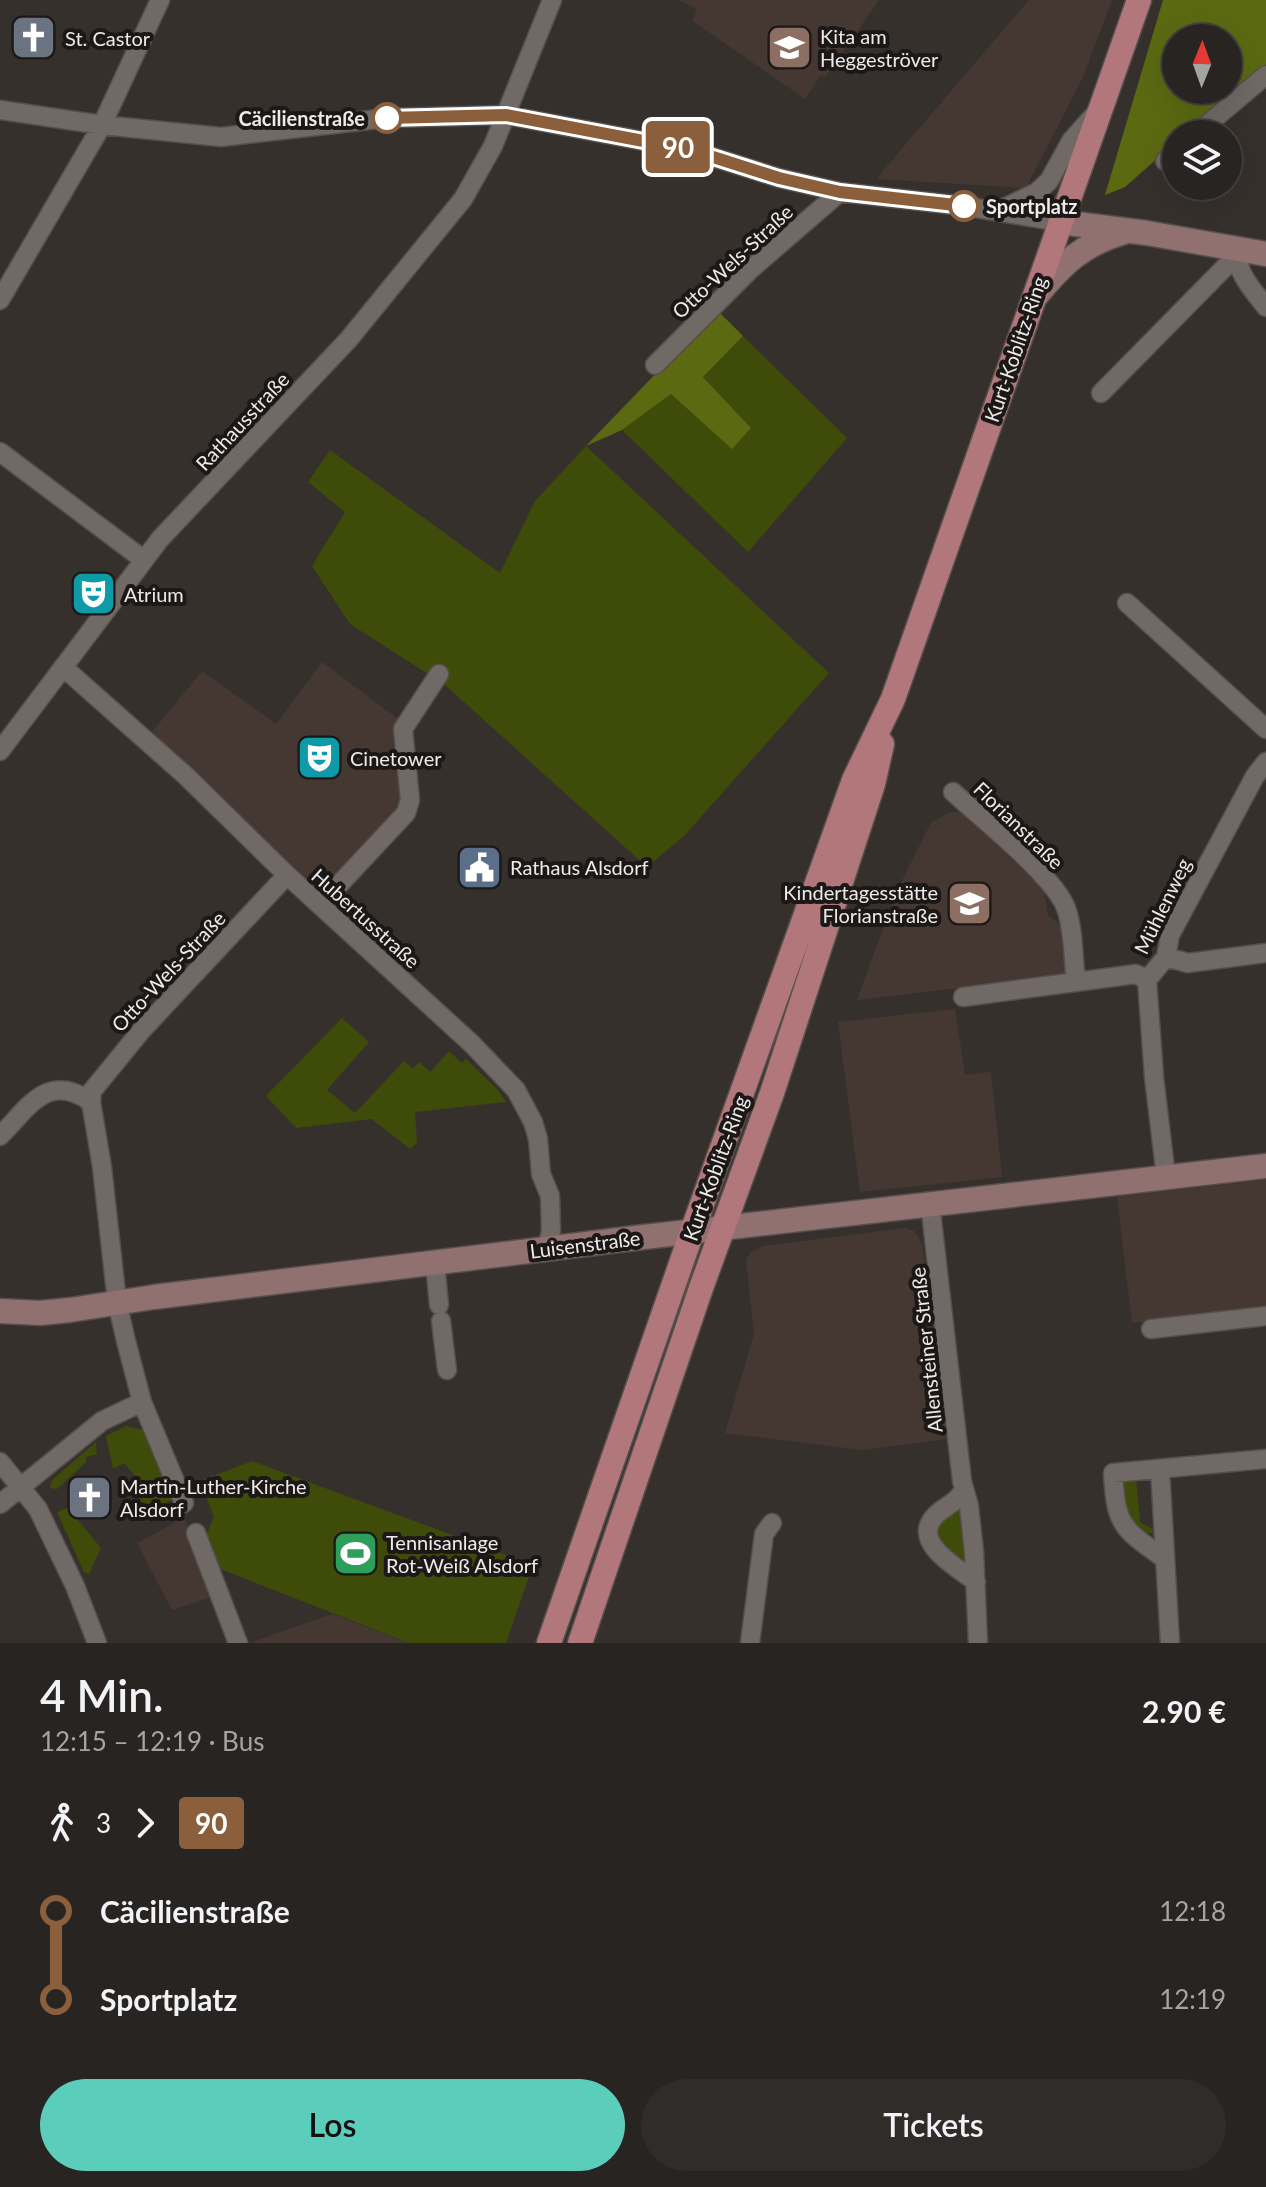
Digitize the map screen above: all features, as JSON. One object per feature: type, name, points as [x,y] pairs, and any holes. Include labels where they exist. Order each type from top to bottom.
[{"type":"main road","name":"Kurt-Koblitz-Ring","points":[[580,1643],[772,1093],[873,784],[893,699],[1139,0]]},
{"type":"main road","points":[[1060,222],[1131,231],[1237,252],[1266,254]]},
{"type":"main road","points":[[1033,300],[1070,258],[1096,242],[1131,231]]},
{"type":"main road","name":"Kurt-Koblitz-Ring","points":[[549,1643],[854,780],[893,699]]},
{"type":"main road","name":"Luisenstraße","points":[[0,1311],[40,1313],[930,1203],[1266,1166]]},
{"type":"street","points":[[0,300],[102,125],[160,0]]},
{"type":"street","name":"Rathausstraße","points":[[0,751],[160,539],[349,339],[463,199],[493,146],[552,0]]},
{"type":"street","points":[[1213,120],[1266,75]]},
{"type":"street","points":[[998,211],[1037,192],[1049,181],[1071,141],[1104,105]]},
{"type":"street","points":[[0,110],[102,125],[221,137],[371,119],[506,115],[691,150],[779,178],[840,192],[998,211],[1060,222]]},
{"type":"street","name":"Otto-Wels-Straße","points":[[655,365],[751,269],[840,192]]},
{"type":"street","points":[[1237,252],[1243,277],[1266,307]]},
{"type":"street","points":[[1101,393],[1237,252]]},
{"type":"street","points":[[0,452],[144,560]]},
{"type":"street","points":[[1127,603],[1266,729]]},
{"type":"street","name":"Hubertusstraße","points":[[63,667],[186,776],[287,875],[472,1044],[516,1090],[535,1130],[541,1174],[551,1207],[547,1249]]},
{"type":"street","points":[[320,905],[406,813],[410,800],[403,729],[439,674]]},
{"type":"street","name":"Mühlenweg","points":[[1166,1177],[1147,980],[1166,957],[1170,935],[1255,776],[1266,762]]},
{"type":"street","name":"Florianstraße","points":[[953,792],[1057,892],[1067,909],[1076,982]]},
{"type":"street","name":"Otto-Wels-Straße","points":[[91,1102],[97,1084],[141,1031],[287,875]]},
{"type":"street","points":[[1166,957],[1188,963],[1266,953]]},
{"type":"street","points":[[963,997],[1136,974],[1147,980]]},
{"type":"street","points":[[0,1136],[44,1092],[68,1089],[91,1102],[102,1167],[117,1302],[142,1402],[184,1503]]},
{"type":"street","name":"Allensteiner Straße","points":[[930,1203],[963,1491],[969,1506],[978,1643]]},
{"type":"street","points":[[435,1263],[447,1370]]},
{"type":"street","points":[[1151,1329],[1266,1316]]},
{"type":"street","points":[[0,1504],[102,1421],[142,1402]]},
{"type":"street","points":[[1165,1559],[1134,1537],[1120,1522],[1115,1507],[1113,1473],[1266,1459]]},
{"type":"street","points":[[0,1462],[38,1509],[75,1586],[97,1643]]},
{"type":"street","points":[[1160,1469],[1170,1643]]},
{"type":"street","points":[[963,1491],[959,1499],[934,1516],[928,1529],[928,1540],[976,1582]]},
{"type":"street","points":[[750,1643],[764,1534],[772,1523]]},
{"type":"street","points":[[196,1533],[238,1643]]},
{"type":"shaded area","name":"Kita am Heggeströver","points":[[679,0],[879,0],[825,77],[821,75],[805,99],[693,21],[697,9]]},
{"type":"shaded area","points":[[1029,0],[1112,0],[1083,77],[1026,188],[876,179]]},
{"type":"shaded area","points":[[322,662],[398,719],[395,730],[402,802],[399,810],[330,885],[315,887],[152,732],[202,671],[276,724]]},
{"type":"shaded area","name":"Kindertagesstätte Florianstraße","points":[[950,812],[963,813],[1044,890],[1048,916],[1064,927],[1069,975],[857,1000],[897,891],[931,823]]},
{"type":"shaded area","points":[[955,1009],[965,1075],[991,1072],[1002,1177],[860,1192],[838,1022]]},
{"type":"shaded area","points":[[1266,1180],[1266,1306],[1132,1323],[1117,1197]]},
{"type":"shaded area","points":[[905,1228],[914,1231],[922,1243],[947,1439],[863,1450],[725,1433],[754,1334],[746,1260],[750,1253],[763,1246]]},
{"type":"shaded area","points":[[184,1518],[214,1596],[172,1610],[137,1543]]},
{"type":"shaded area","points":[[332,1614],[409,1643],[250,1643]]},
{"type":"green space","points":[[1163,0],[1266,0],[1266,65],[1242,86],[1242,24],[1162,24],[1162,104],[1221,104],[1202,120],[1162,120],[1162,154],[1125,187],[1105,195]]},
{"type":"green space","points":[[717,310],[743,336],[703,377],[751,428],[732,449],[671,394],[622,430],[586,446]]},
{"type":"green space","points":[[743,336],[847,438],[748,552],[622,430],[671,394],[732,448],[751,428],[703,377]]},
{"type":"green space","points":[[586,446],[829,673],[684,836],[647,867],[445,685],[350,624],[312,566],[345,512],[308,482],[330,450],[500,573],[535,501]]},
{"type":"green space","points":[[342,1018],[369,1042],[327,1090],[355,1113],[404,1061],[413,1069],[419,1062],[430,1072],[449,1051],[462,1063],[466,1059],[506,1102],[415,1112],[417,1143],[410,1149],[372,1119],[296,1128],[266,1096]]},
{"type":"green space","points":[[126,1426],[152,1432],[177,1498],[150,1509],[140,1500],[149,1492],[124,1463],[113,1469],[106,1436]]},
{"type":"green space","points":[[96,1442],[97,1454],[86,1457],[86,1462],[57,1489],[50,1488],[52,1480]]},
{"type":"green space","name":"Tennisanlage Rot-Weiß Alsdorf","points":[[252,1461],[533,1565],[506,1643],[409,1643],[218,1568],[204,1540],[214,1517],[200,1481]]},
{"type":"green space","points":[[1136,1478],[1140,1522],[1154,1530],[1152,1533],[1146,1534],[1124,1519],[1121,1484],[1125,1479]]},
{"type":"green space","points":[[68,1508],[101,1548],[89,1574],[84,1572],[57,1512]]},
{"type":"green space","points":[[962,1508],[968,1558],[963,1559],[942,1545],[936,1530],[937,1523]]},
{"type":"bus line","name":"90","points":[[387,118],[506,115],[691,150],[779,178],[840,192],[964,206]]},
{"type":"place","name":"St. Castor","points":[[34,38]]},
{"type":"place","name":"Kita am Heggeströver","points":[[789,47]]},
{"type":"place","name":"Cäcilienstraße","points":[[387,118]]},
{"type":"place","name":"Sportplatz","points":[[964,206]]},
{"type":"place","name":"Atrium","points":[[93,594]]},
{"type":"place","name":"Cinetower","points":[[319,758]]},
{"type":"place","name":"Rathaus Alsdorf","points":[[479,867]]},
{"type":"place","name":"Kindertagesstätte Florianstraße","points":[[969,903]]},
{"type":"place","name":"Martin-Luther-Kirche Alsdorf","points":[[89,1498]]},
{"type":"place","name":"Tennisanlage Rot-Weiß Alsdorf","points":[[355,1553]]}]
